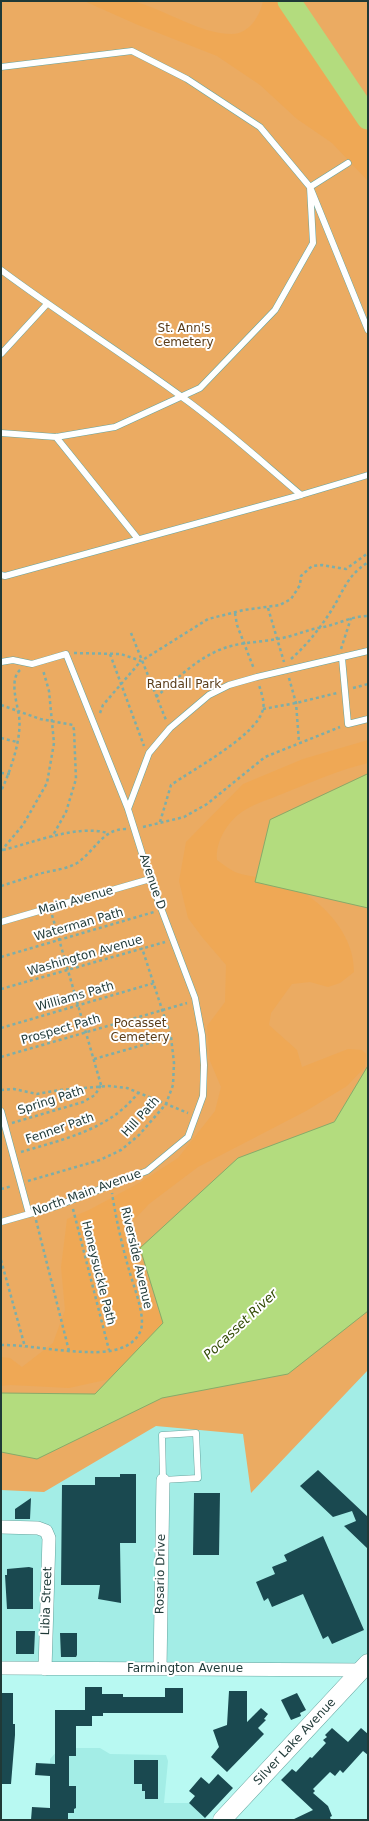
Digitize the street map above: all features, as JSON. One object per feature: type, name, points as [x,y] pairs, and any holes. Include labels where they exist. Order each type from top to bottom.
[{"type":"street","name":"Rosario Drive","points":[[160,1669],[163,1480]]},
{"type":"street","name":"Libia Street","points":[[1,1527],[38,1528],[46,1531],[45,1669]]},
{"type":"street","name":"Farmington Avenue","points":[[1,1668],[160,1669],[366,1667]]},
{"type":"street","name":"Silver Lake Avenue","points":[[222,1820],[366,1667]]},
{"type":"lane","points":[[1,67],[132,51],[188,79],[260,127],[310,188],[368,330]]},
{"type":"lane","points":[[310,188],[348,163]]},
{"type":"lane","points":[[1,433],[56,437],[115,427],[200,388],[275,310],[313,243],[310,188]]},
{"type":"lane","points":[[1,270],[47,304],[182,397],[240,442],[301,495]]},
{"type":"lane","points":[[1,354],[47,304]]},
{"type":"lane","points":[[56,437],[138,539]]},
{"type":"lane","points":[[1,575],[5,576],[301,495],[368,474]]},
{"type":"lane","points":[[128,809],[148,756],[170,728],[209,695],[229,685],[257,677],[368,651]]},
{"type":"lane","points":[[1,662],[13,660],[32,664],[66,654]]},
{"type":"lane","name":"Avenue D","points":[[66,654],[128,809],[150,879],[196,1000],[202,1035],[204,1065],[204,1096],[196,1116]]},
{"type":"lane","points":[[342,658],[348,724],[368,719]]},
{"type":"lane","name":"Main Avenue","points":[[1,922],[150,879]]},
{"type":"lane","points":[[1,1110],[21,1184],[31,1213]]},
{"type":"lane","name":"North Main Avenue","points":[[1,1222],[70,1201],[147,1172],[188,1137],[196,1116]]},
{"type":"lane","points":[[196,1433],[198,1478],[163,1480],[162,1435],[196,1433]]},
{"type":"path","points":[[96,728],[103,705],[141,661],[208,619],[280,605],[291,599],[300,585],[301,576],[312,566],[322,565],[346,568],[368,553]]},
{"type":"path","points":[[285,665],[319,628],[354,571],[368,562]]},
{"type":"path","points":[[160,823],[171,785],[206,763],[238,740],[256,723],[263,709],[257,677],[244,644],[235,613]]},
{"type":"path","points":[[156,697],[186,670],[204,659],[232,646],[277,639],[351,618],[368,616]]},
{"type":"path","points":[[342,658],[341,647],[351,618]]},
{"type":"path","points":[[131,633],[141,661],[170,728]]},
{"type":"path","points":[[66,654],[80,652],[121,654],[141,661]]},
{"type":"path","points":[[110,654],[120,685],[148,756]]},
{"type":"path","points":[[1,791],[10,774],[21,720],[15,696],[18,672],[32,664],[41,666],[46,674],[54,743],[47,783],[23,824],[2,851]]},
{"type":"path","points":[[263,709],[296,704],[368,684]]},
{"type":"path","points":[[1,705],[52,722],[73,725],[76,780],[66,812],[52,837]]},
{"type":"path","points":[[2,851],[88,829],[107,833],[121,829],[134,829],[184,817],[207,804],[266,757],[348,724]]},
{"type":"path","points":[[1,738],[17,742]]},
{"type":"path","points":[[1,773],[10,774]]},
{"type":"path","points":[[1,886],[41,874],[65,869],[77,863],[93,850],[107,833]]},
{"type":"path","points":[[50,908],[94,1059],[95,1070],[101,1086]]},
{"type":"path","name":"Waterman Path","points":[[1,957],[162,910]]},
{"type":"path","name":"Washington Avenue","points":[[1,989],[173,940]]},
{"type":"path","name":"Hill Path","points":[[1,1189],[100,1160],[121,1150],[139,1135],[166,1104],[173,1085],[174,1063],[171,1037],[142,948]]},
{"type":"path","name":"Williams Path","points":[[1,1028],[154,983]]},
{"type":"path","name":"Prospect Path","points":[[1,1057],[163,1011],[196,1000]]},
{"type":"path","points":[[94,1059],[171,1037]]},
{"type":"path","points":[[1,1090],[14,1089],[37,1094],[101,1086],[127,1088],[196,1116]]},
{"type":"path","name":"Spring Path","points":[[5,1125],[83,1102],[95,1095],[101,1086]]},
{"type":"path","name":"Fenner Path","points":[[13,1154],[80,1134],[108,1121],[128,1106],[138,1093]]},
{"type":"path","name":"Riverside Avenue","points":[[1,1345],[91,1352],[124,1348],[132,1342],[140,1332],[142,1326],[137,1291],[128,1265],[116,1217],[111,1185]]},
{"type":"path","name":"Honeysuckle Path","points":[[70,1201],[109,1350]]},
{"type":"path","points":[[31,1213],[69,1351]]},
{"type":"path","points":[[1,1260],[25,1347]]},
{"type":"shaded area","points":[[84,1],[136,2],[195,26],[220,33],[232,34],[244,31],[253,23],[262,7],[263,1],[281,1],[286,3],[302,32],[312,37],[327,51],[322,59],[336,85],[350,99],[368,126],[368,184],[367,180],[332,143],[297,119],[260,85],[217,56],[138,25]]},
{"type":"shaded area","points":[[368,740],[368,763],[324,777],[258,803],[245,810],[234,819],[224,831],[218,845],[217,853],[217,860],[235,872],[278,881],[292,886],[306,894],[330,915],[340,928],[348,942],[353,957],[354,972],[340,983],[328,987],[310,982],[292,984],[271,1013],[269,1025],[297,1050],[302,1067],[348,1049],[362,1050],[366,1054],[365,1067],[347,1086],[306,1111],[198,1167],[149,1204],[132,1222],[130,1230],[131,1248],[163,1322],[157,1345],[110,1379],[69,1388],[10,1385],[1,1386],[1,1357],[10,1358],[22,1367],[53,1343],[65,1310],[61,1267],[67,1219],[89,1210],[139,1183],[178,1158],[215,1111],[221,1087],[210,1061],[207,1026],[225,1002],[226,965],[188,918],[179,881],[186,842],[243,784],[303,759]]},
{"type":"shaded area","points":[[368,1321],[368,1670],[1,1669],[1,1472]]},
{"type":"shaded area","points":[[100,1748],[110,1754],[166,1755],[168,1761],[164,1803],[190,1803],[208,1820],[48,1820],[51,1810],[50,1759],[59,1749]]},
{"type":"green space","name":"Randall Park","points":[[1,1],[368,1],[368,1370],[251,1493],[243,1434],[156,1426],[44,1492],[1,1490]]},
{"type":"water","points":[[368,774],[368,908],[255,882],[270,820]]},
{"type":"water","points":[[368,1066],[368,1311],[288,1374],[162,1398],[37,1459],[1,1452],[1,1393],[95,1394],[163,1323],[140,1248],[238,1158],[334,1122]]},
{"type":"building","points":[[318,1470],[368,1517],[368,1549],[344,1526],[356,1521],[352,1511],[333,1517],[300,1486]]},
{"type":"building","points":[[120,1474],[136,1474],[136,1543],[120,1543],[121,1603],[98,1599],[100,1585],[61,1585],[62,1485],[95,1485],[95,1477],[120,1477]]},
{"type":"building","points":[[194,1493],[220,1493],[219,1555],[193,1555]]},
{"type":"building","points":[[31,1498],[30,1519],[15,1519],[15,1509]]},
{"type":"building","points":[[323,1536],[364,1630],[332,1644],[328,1636],[323,1639],[303,1594],[272,1607],[268,1598],[264,1601],[256,1582],[275,1574],[272,1567],[287,1561],[284,1555]]},
{"type":"building","points":[[33,1568],[33,1609],[7,1609],[5,1575],[7,1575],[7,1569]]},
{"type":"building","points":[[16,1631],[35,1631],[34,1654],[16,1654]]},
{"type":"building","points":[[60,1633],[77,1633],[76,1657],[61,1657]]},
{"type":"building","points":[[85,1687],[102,1687],[102,1694],[123,1694],[123,1697],[165,1697],[165,1688],[183,1688],[183,1713],[103,1713],[103,1716],[92,1716],[92,1726],[76,1726],[76,1756],[69,1756],[69,1786],[76,1786],[76,1808],[74,1809],[74,1813],[68,1813],[68,1820],[31,1820],[32,1807],[50,1808],[50,1776],[35,1775],[36,1763],[55,1764],[55,1710],[85,1710]]},
{"type":"building","points":[[229,1691],[247,1691],[247,1722],[261,1708],[268,1714],[264,1719],[266,1720],[258,1728],[264,1734],[227,1772],[211,1757],[219,1747],[213,1730],[227,1725]]},
{"type":"building","points":[[1,1693],[13,1693],[13,1724],[15,1724],[15,1735],[11,1784],[1,1784]]},
{"type":"building","points":[[297,1693],[306,1710],[300,1713],[301,1716],[291,1720],[281,1700]]},
{"type":"building","points":[[332,1728],[348,1742],[361,1728],[368,1734],[368,1755],[363,1751],[343,1773],[340,1770],[335,1776],[330,1772],[313,1789],[315,1791],[313,1793],[328,1806],[332,1816],[330,1817],[331,1820],[292,1820],[313,1810],[281,1780],[292,1769],[296,1772],[310,1757],[312,1758],[326,1743],[323,1740],[327,1737],[325,1735]]},
{"type":"building","points":[[134,1760],[158,1760],[158,1799],[145,1799],[145,1791],[142,1791],[142,1784],[134,1784]]},
{"type":"building","points":[[218,1774],[233,1788],[205,1818],[189,1803],[195,1796],[189,1791],[201,1777],[209,1784]]},
{"type":"waterway","name":"Pocasset River","points":[[289,1],[368,118]]},
{"type":"park label","name":"St. Ann's Cemetery","points":[[184,336]]},
{"type":"park label","name":"Pocasset Cemetery","points":[[140,1031]]}]
